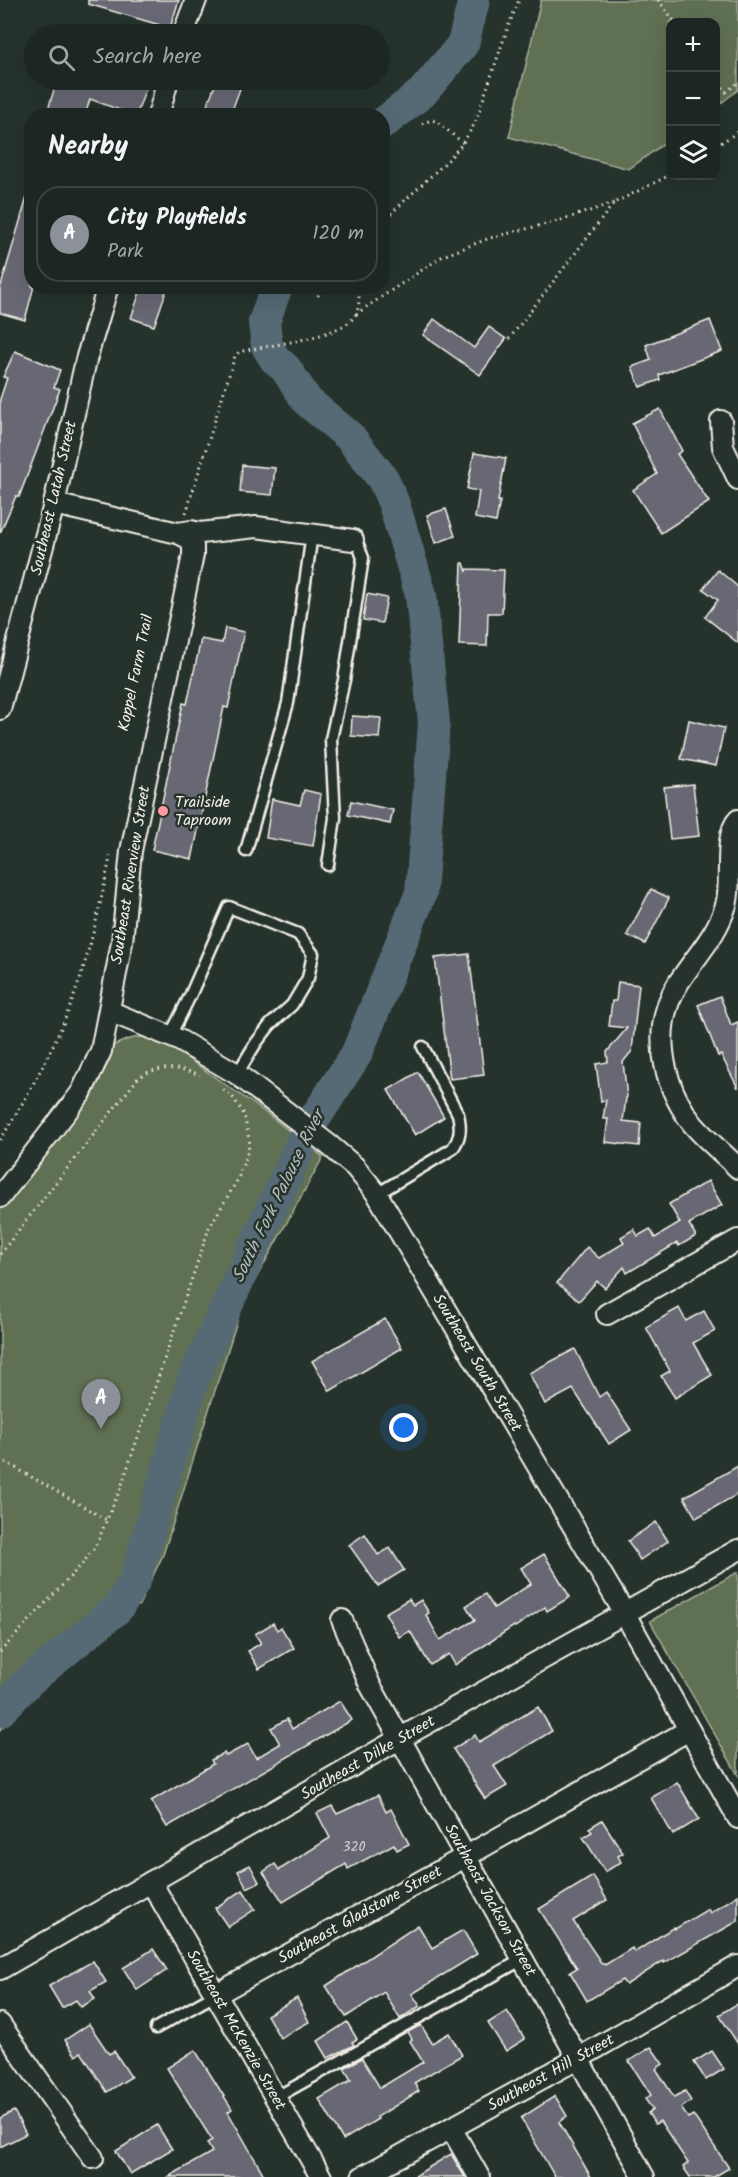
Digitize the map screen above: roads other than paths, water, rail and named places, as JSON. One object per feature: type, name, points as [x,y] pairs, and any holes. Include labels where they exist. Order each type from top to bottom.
[{"type":"street","points":[[187,24],[196,0]]},
{"type":"street","points":[[160,108],[165,90]]},
{"type":"street","name":"Southeast Latah Street","points":[[0,709],[54,504],[86,360],[106,294]]},
{"type":"street","points":[[722,422],[723,447],[738,479]]},
{"type":"street","points":[[54,504],[178,533],[256,527],[352,540]]},
{"type":"street","name":"Southeast Riverview Street","points":[[0,1197],[81,1093],[101,1051],[122,942],[131,851],[193,555],[190,539],[178,533]]},
{"type":"street","points":[[738,820],[734,824],[730,841],[727,903],[718,928],[677,984],[668,1008],[662,1037],[664,1066],[675,1096],[693,1124],[738,1168]]},
{"type":"street","name":"Southeast South Street","points":[[109,1011],[170,1036],[237,1074],[355,1167],[377,1194],[625,1614],[738,1818]]},
{"type":"street","points":[[607,1314],[738,1240]]},
{"type":"street","name":"Southeast Dilke Street","points":[[0,1969],[399,1739],[738,1550]]},
{"type":"street","name":"Southeast Jackson Street","points":[[342,1620],[370,1685],[399,1739],[644,2177]]},
{"type":"street","name":"Southeast Gladstone Street","points":[[215,1995],[689,1730]]},
{"type":"street","name":"Southeast McKenzie Street","points":[[151,1882],[321,2177]]},
{"type":"street","name":"Southeast Hill Street","points":[[362,2177],[579,2058],[738,1966]]},
{"type":"street","points":[[0,2024],[93,2158]]},
{"type":"street","points":[[451,2128],[479,2177]]},
{"type":"lane","points":[[246,851],[288,703],[312,534]]},
{"type":"lane","points":[[328,865],[335,818],[331,739],[344,680],[363,558],[359,547],[352,540]]},
{"type":"lane","points":[[170,1036],[229,907],[298,934],[313,954],[308,978],[292,1005],[270,1025],[237,1074]]},
{"type":"lane","points":[[377,1194],[452,1149],[458,1142],[460,1124],[458,1114],[423,1047]]},
{"type":"lane","points":[[275,2098],[523,1959]]},
{"type":"lane","name":"Southeast Gladstone Street","points":[[156,2028],[215,1995]]},
{"type":"waterway","name":"South Fork Palouse River","points":[[390,118],[422,93],[463,44],[474,0]]},
{"type":"waterway","name":"South Fork Palouse River","points":[[0,1711],[30,1680],[118,1608],[135,1580],[194,1377],[308,1129],[357,1053],[421,893],[434,723],[421,595],[394,504],[383,479],[350,437],[307,401],[286,369],[275,359],[267,346],[264,322],[274,294]]},
{"type":"place","name":"Trailside Taproom","points":[[163,811]]},
{"type":"place","name":"City Playfields","points":[[101,1429]]}]
